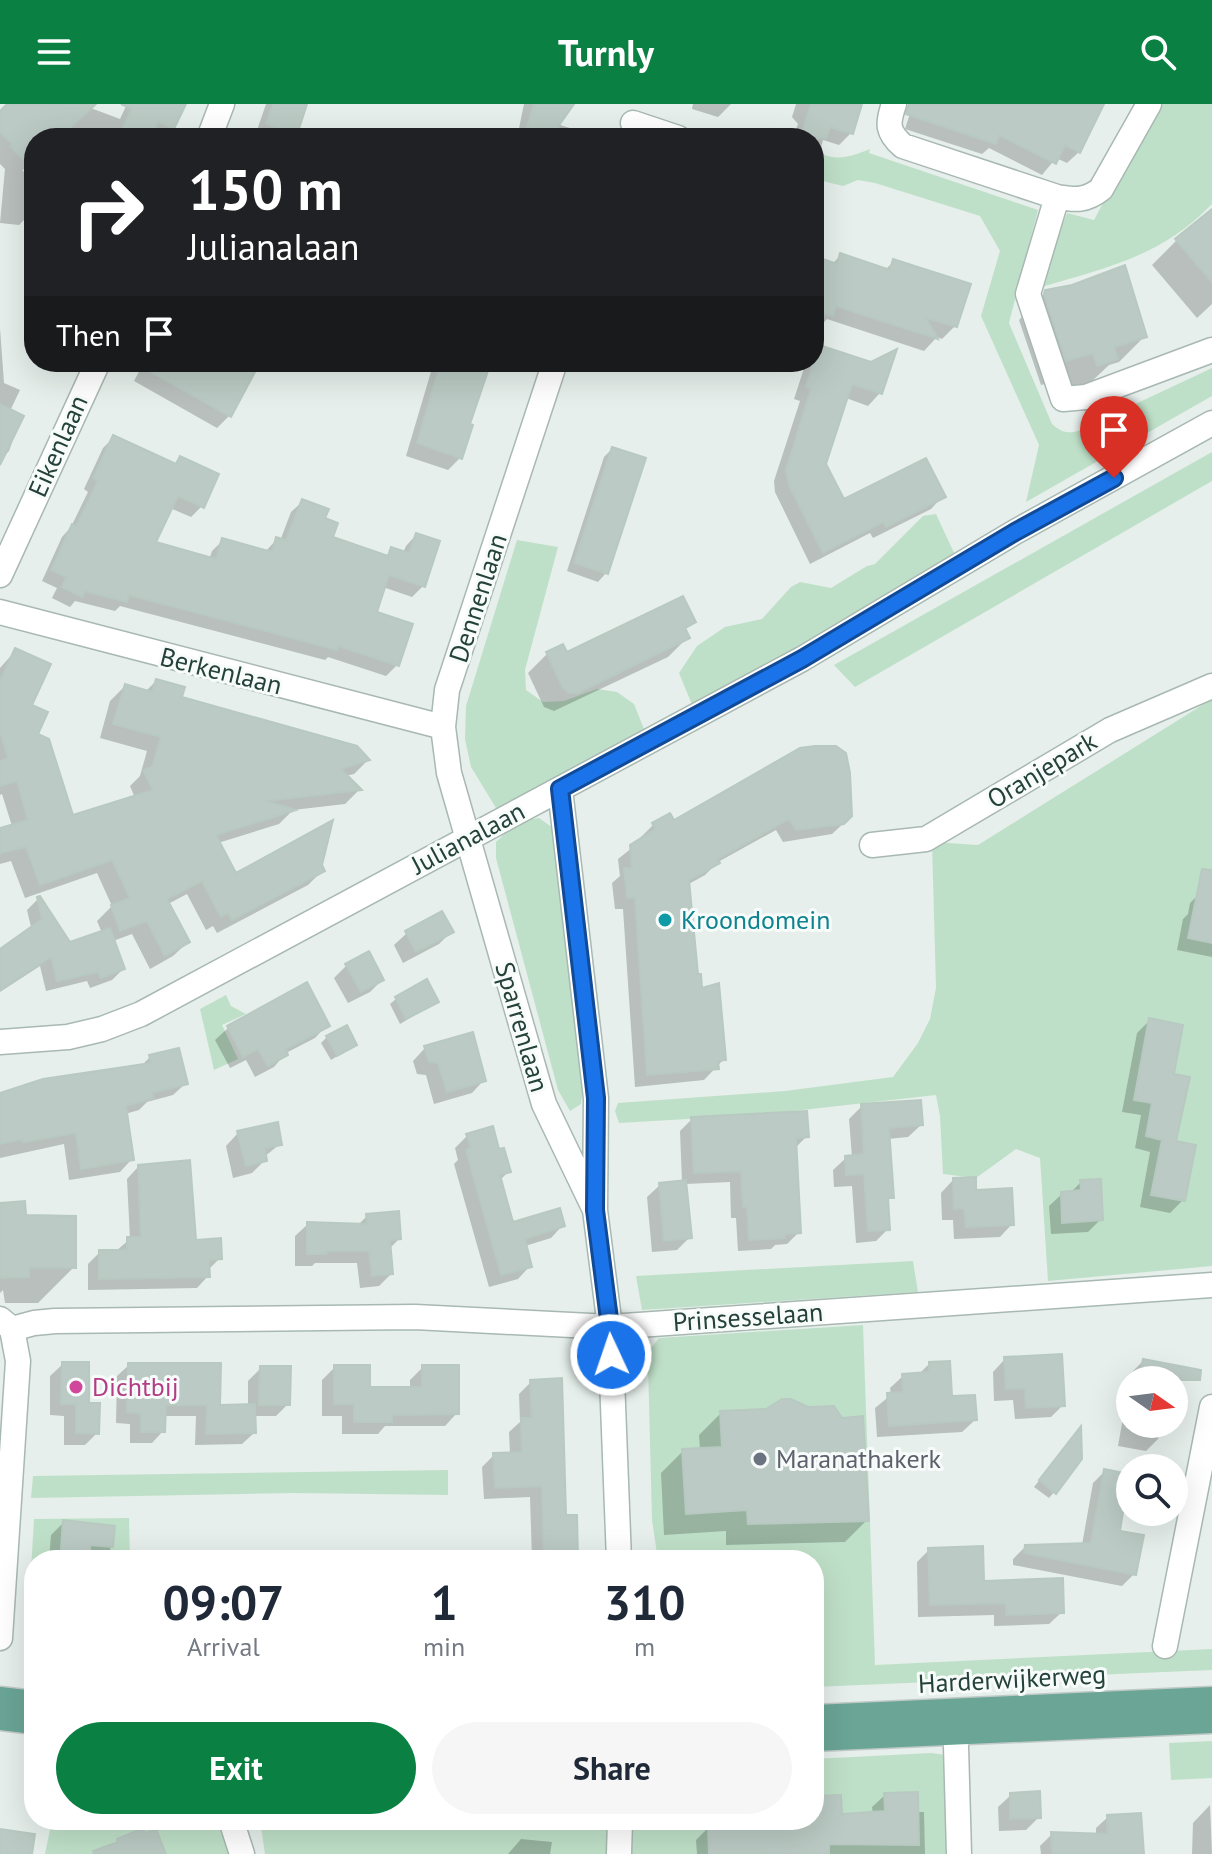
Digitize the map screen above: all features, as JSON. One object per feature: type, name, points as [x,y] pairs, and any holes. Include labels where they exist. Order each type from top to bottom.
[{"type":"main road","points":[[0,1699],[24,1702]]},
{"type":"main road","name":"Harderwijkerweg","points":[[824,1717],[1212,1699]]},
{"type":"main road","points":[[0,1718],[24,1721]]},
{"type":"main road","name":"Harderwijkerweg","points":[[824,1739],[1212,1721]]},
{"type":"street","points":[[213,128],[222,104]]},
{"type":"street","points":[[894,104],[887,123],[890,135],[903,146],[1057,197],[1079,200],[1091,197],[1101,189],[1149,104]]},
{"type":"street","points":[[1057,197],[1028,294],[1063,399],[1086,397],[1212,350]]},
{"type":"street","name":"Eikenlaan","points":[[0,575],[93,372]]},
{"type":"street","name":"Dennenlaan","points":[[468,837],[449,773],[443,727],[447,690],[552,372]]},
{"type":"street","name":"Julianalaan","points":[[0,1042],[68,1037],[102,1029],[141,1014],[802,659],[1015,532],[1212,423]]},
{"type":"street","name":"Berkenlaan","points":[[0,612],[443,727]]},
{"type":"street","name":"Oranjepark","points":[[872,845],[926,839],[1110,730],[1212,686]]},
{"type":"street","name":"Sparrenlaan","points":[[560,789],[596,1098],[595,1210],[610,1327],[619,1550]]},
{"type":"street","name":"Sparrenlaan","points":[[468,837],[544,1104],[595,1210]]},
{"type":"street","name":"Prinsesselaan","points":[[6,1324],[415,1317],[610,1327],[1212,1285]]},
{"type":"street","points":[[0,1638],[18,1361],[6,1324]]},
{"type":"street","points":[[1165,1646],[1212,1407]]},
{"type":"street","points":[[956,1746],[959,1854]]},
{"type":"street","points":[[234,1830],[242,1854]]},
{"type":"street","points":[[619,1854],[620,1830]]},
{"type":"green space","points":[[1163,104],[1212,104],[1212,204],[1173,237],[1152,249],[1109,267],[1038,288],[1067,213],[1094,220],[1129,154]]},
{"type":"green space","points":[[870,149],[869,153],[1038,210],[1009,323],[1052,424],[1058,429],[1078,431],[1212,368],[1212,396],[1026,502],[1039,445],[981,316],[1000,251],[980,216],[875,183],[858,180],[843,186],[824,181],[824,154],[848,156]]},
{"type":"green space","points":[[1212,452],[1212,481],[855,687],[834,665]]},
{"type":"green space","points":[[936,514],[956,557],[693,707],[679,673],[697,646],[725,627],[762,619],[791,587],[800,582],[831,588],[875,564],[923,516]]},
{"type":"green space","points":[[517,540],[558,547],[525,670],[526,690],[543,702],[564,701],[597,689],[617,692],[634,704],[646,734],[519,800],[496,808],[471,767],[465,739],[466,706]]},
{"type":"green space","points":[[1212,699],[1212,1266],[1048,1281],[1040,1158],[1016,1149],[976,1178],[943,1174],[936,1095],[757,1115],[619,1123],[615,1111],[618,1103],[785,1091],[893,1077],[918,1043],[930,1019],[936,988],[932,842],[978,845]]},
{"type":"green space","points":[[539,818],[553,828],[583,1091],[581,1104],[570,1111],[558,1090],[496,858],[496,842],[501,837],[520,823]]},
{"type":"green space","points":[[226,995],[231,1006],[246,1014],[222,1025],[238,1059],[214,1070],[200,1009]]},
{"type":"green space","points":[[913,1261],[918,1292],[642,1310],[636,1276]]},
{"type":"green space","points":[[863,1325],[875,1665],[1212,1649],[1212,1670],[824,1687],[824,1550],[656,1550],[652,1520],[648,1364],[651,1348],[659,1338]]},
{"type":"green space","points":[[448,1470],[448,1495],[294,1493],[31,1498],[33,1476]]},
{"type":"green space","points":[[129,1518],[130,1550],[32,1550],[34,1519]]},
{"type":"green space","points":[[1212,1741],[1212,1778],[1171,1780],[1169,1743]]},
{"type":"green space","points":[[931,1753],[946,1755],[951,1854],[632,1854],[633,1830],[824,1830],[824,1758]]},
{"type":"green space","points":[[50,1830],[220,1830],[231,1854],[45,1854]]},
{"type":"green space","points":[[261,1830],[607,1830],[606,1854],[265,1854]]},
{"type":"building","points":[[7,104],[96,104],[70,128],[24,128],[24,160],[0,132],[0,111]]},
{"type":"building","points":[[121,104],[186,104],[174,128],[158,122],[155,128],[122,128],[132,109]]},
{"type":"building","points":[[273,104],[307,104],[299,128],[277,128],[266,124]]},
{"type":"building","points":[[534,104],[574,104],[557,128],[527,127]]},
{"type":"building","points":[[811,104],[862,104],[853,134],[830,127],[824,138],[824,128],[803,128]]},
{"type":"building","points":[[909,104],[1104,104],[1080,153],[1065,145],[1056,164],[999,135],[996,144],[906,114]]},
{"type":"building","points":[[1212,209],[1212,282],[1175,239]]},
{"type":"building","points":[[840,253],[890,270],[893,259],[971,284],[957,327],[926,318],[938,339],[836,306],[833,316],[824,313],[824,259],[837,264]]},
{"type":"building","points":[[1125,265],[1147,337],[1114,347],[1118,359],[1097,366],[1093,353],[1066,361],[1045,290],[1072,285]]},
{"type":"building","points":[[824,347],[871,362],[897,349],[882,394],[852,384],[826,464],[844,499],[926,458],[946,497],[886,527],[883,522],[823,553],[789,485],[786,470],[811,389],[806,387],[811,372],[824,372]]},
{"type":"building","points":[[151,372],[255,372],[231,417]]},
{"type":"building","points":[[438,372],[488,372],[462,459],[417,443]]},
{"type":"building","points":[[0,404],[24,416],[0,465]]},
{"type":"building","points":[[113,435],[176,464],[180,456],[219,474],[204,508],[178,496],[156,542],[216,559],[222,538],[272,552],[276,537],[286,540],[302,499],[329,509],[325,518],[338,523],[333,537],[388,556],[391,547],[409,553],[416,533],[440,541],[425,587],[389,575],[377,612],[413,624],[399,666],[338,646],[337,650],[129,595],[127,602],[85,591],[82,597],[62,587],[66,577],[51,570],[72,524],[76,526],[98,481],[93,478]]},
{"type":"building","points":[[612,447],[646,458],[608,574],[574,563]]},
{"type":"building","points":[[683,596],[696,622],[685,628],[690,638],[578,693],[569,693],[563,688],[546,652],[563,644],[567,652]]},
{"type":"building","points":[[15,648],[51,664],[32,705],[48,712],[38,734],[49,739],[73,815],[153,790],[143,770],[152,767],[161,737],[113,724],[125,684],[152,692],[156,679],[185,687],[182,697],[357,746],[370,760],[341,769],[362,790],[266,801],[296,810],[216,835],[236,873],[333,820],[322,865],[325,871],[232,920],[228,913],[221,917],[202,881],[167,899],[190,942],[165,956],[147,921],[120,931],[111,905],[130,898],[112,860],[40,885],[26,847],[0,853],[0,828],[28,820],[17,781],[0,786],[0,761],[8,758],[0,731],[0,681]]},
{"type":"building","name":"Kroondomein","points":[[836,746],[846,753],[852,816],[844,824],[796,830],[789,819],[718,859],[720,863],[689,880],[698,974],[701,974],[702,988],[719,983],[726,1060],[718,1061],[719,1069],[647,1075],[635,897],[627,898],[624,868],[632,868],[630,845],[655,829],[652,823],[670,813],[674,820],[800,748]]},
{"type":"building","points":[[1202,869],[1212,870],[1212,943],[1188,938]]},
{"type":"building","points":[[40,896],[70,942],[110,928],[125,969],[101,978],[98,972],[57,981],[51,957],[0,990],[0,949],[42,919],[37,897]]},
{"type":"building","points":[[442,911],[454,932],[416,952],[405,931]]},
{"type":"building","points":[[369,951],[384,980],[361,992],[345,964]]},
{"type":"building","points":[[427,979],[439,1002],[406,1019],[395,997]]},
{"type":"building","points":[[307,982],[330,1026],[286,1049],[288,1055],[268,1066],[258,1049],[243,1057],[227,1026]]},
{"type":"building","points":[[1149,1018],[1183,1025],[1174,1074],[1190,1077],[1176,1141],[1196,1145],[1185,1201],[1151,1195],[1162,1140],[1146,1136],[1152,1103],[1134,1100]]},
{"type":"building","points":[[347,1025],[357,1045],[337,1056],[326,1036]]},
{"type":"building","points":[[473,1032],[486,1081],[447,1092],[438,1063],[429,1062],[424,1046]]},
{"type":"building","points":[[179,1048],[188,1084],[152,1093],[154,1098],[126,1106],[134,1160],[81,1169],[76,1133],[0,1144],[0,1093],[43,1079],[151,1063],[149,1055]]},
{"type":"building","points":[[921,1100],[923,1125],[889,1128],[894,1198],[888,1198],[890,1230],[868,1231],[864,1174],[846,1175],[845,1156],[864,1154],[861,1104]]},
{"type":"building","points":[[807,1111],[809,1137],[796,1138],[801,1233],[785,1234],[785,1238],[749,1240],[741,1171],[694,1173],[691,1117]]},
{"type":"building","points":[[278,1122],[282,1145],[265,1148],[267,1161],[246,1166],[237,1131]]},
{"type":"building","points":[[493,1126],[499,1149],[504,1148],[511,1172],[500,1175],[513,1222],[560,1208],[565,1226],[525,1239],[532,1267],[501,1275],[466,1150],[471,1148],[466,1134]]},
{"type":"building","points":[[190,1160],[196,1240],[221,1238],[222,1259],[209,1260],[210,1277],[99,1279],[99,1250],[127,1250],[127,1237],[141,1237],[138,1165]]},
{"type":"building","points":[[976,1177],[976,1190],[1012,1188],[1014,1225],[966,1227],[964,1208],[954,1209],[953,1178]]},
{"type":"building","points":[[1101,1179],[1103,1220],[1062,1223],[1061,1192],[1081,1190],[1080,1180]]},
{"type":"building","points":[[686,1180],[692,1238],[664,1241],[659,1183]]},
{"type":"building","points":[[25,1201],[26,1215],[76,1216],[76,1268],[29,1267],[29,1277],[0,1278],[0,1203]]},
{"type":"building","points":[[399,1211],[401,1239],[390,1240],[393,1274],[372,1276],[369,1251],[307,1254],[307,1222],[367,1224],[366,1214]]},
{"type":"building","points":[[1062,1354],[1065,1406],[1026,1408],[1025,1388],[1006,1389],[1004,1357]]},
{"type":"building","points":[[1143,1359],[1180,1366],[1142,1366]]},
{"type":"building","points":[[950,1361],[952,1396],[975,1395],[977,1420],[889,1426],[887,1393],[903,1392],[902,1374],[929,1372],[929,1362]]},
{"type":"building","points":[[62,1362],[89,1362],[89,1403],[100,1403],[99,1434],[76,1433],[76,1404],[61,1404]]},
{"type":"building","points":[[128,1363],[221,1363],[220,1405],[255,1404],[256,1433],[206,1434],[207,1405],[166,1405],[165,1432],[141,1432],[141,1413],[127,1412]]},
{"type":"building","points":[[334,1365],[370,1365],[370,1387],[422,1387],[422,1365],[459,1365],[459,1414],[392,1415],[392,1422],[354,1422],[354,1404],[334,1404]]},
{"type":"building","points":[[260,1366],[291,1366],[290,1405],[259,1405]]},
{"type":"building","points":[[1188,1368],[1201,1370],[1200,1380],[1188,1380]]},
{"type":"building","points":[[562,1378],[566,1515],[577,1515],[578,1550],[544,1550],[542,1486],[495,1488],[493,1453],[522,1452],[521,1418],[532,1418],[530,1380]]},
{"type":"building","name":"Maranathakerk","points":[[782,1399],[791,1399],[808,1407],[834,1406],[842,1418],[863,1416],[869,1521],[748,1524],[747,1510],[686,1514],[682,1449],[722,1447],[720,1411],[766,1409]]},
{"type":"building","points":[[1081,1426],[1082,1459],[1056,1494],[1039,1480]]},
{"type":"building","points":[[1104,1469],[1116,1471],[1116,1526],[1121,1526],[1120,1531],[1144,1535],[1136,1575],[1024,1553],[1025,1545],[1091,1543]]},
{"type":"building","points":[[63,1520],[115,1526],[113,1547],[90,1545],[90,1550],[61,1549]]},
{"type":"building","points":[[983,1546],[984,1581],[1063,1578],[1064,1613],[1006,1615],[1006,1603],[930,1605],[928,1548]]},
{"type":"building","points":[[1040,1791],[1041,1818],[1010,1819],[1010,1793]]},
{"type":"building","points":[[918,1792],[919,1845],[829,1844],[829,1854],[709,1854],[708,1830],[824,1830],[824,1796],[841,1795],[842,1814],[885,1811],[884,1793]]},
{"type":"building","points":[[1141,1813],[1144,1854],[1052,1854],[1051,1832],[1108,1834],[1107,1815]]},
{"type":"building","points":[[0,1829],[35,1834],[32,1854],[0,1854]]},
{"type":"building","points":[[138,1830],[145,1833],[156,1830],[166,1854],[94,1854],[93,1851],[118,1842],[117,1839]]},
{"type":"place","name":"Kroondomein","points":[[665,920]]},
{"type":"place","name":"Dichtbij","points":[[76,1387]]},
{"type":"place","name":"Maranathakerk","points":[[760,1459]]},
{"type":"route","points":[[611,1355],[595,1210],[596,1098],[560,789],[802,659],[1015,532],[1114,478]]}]
